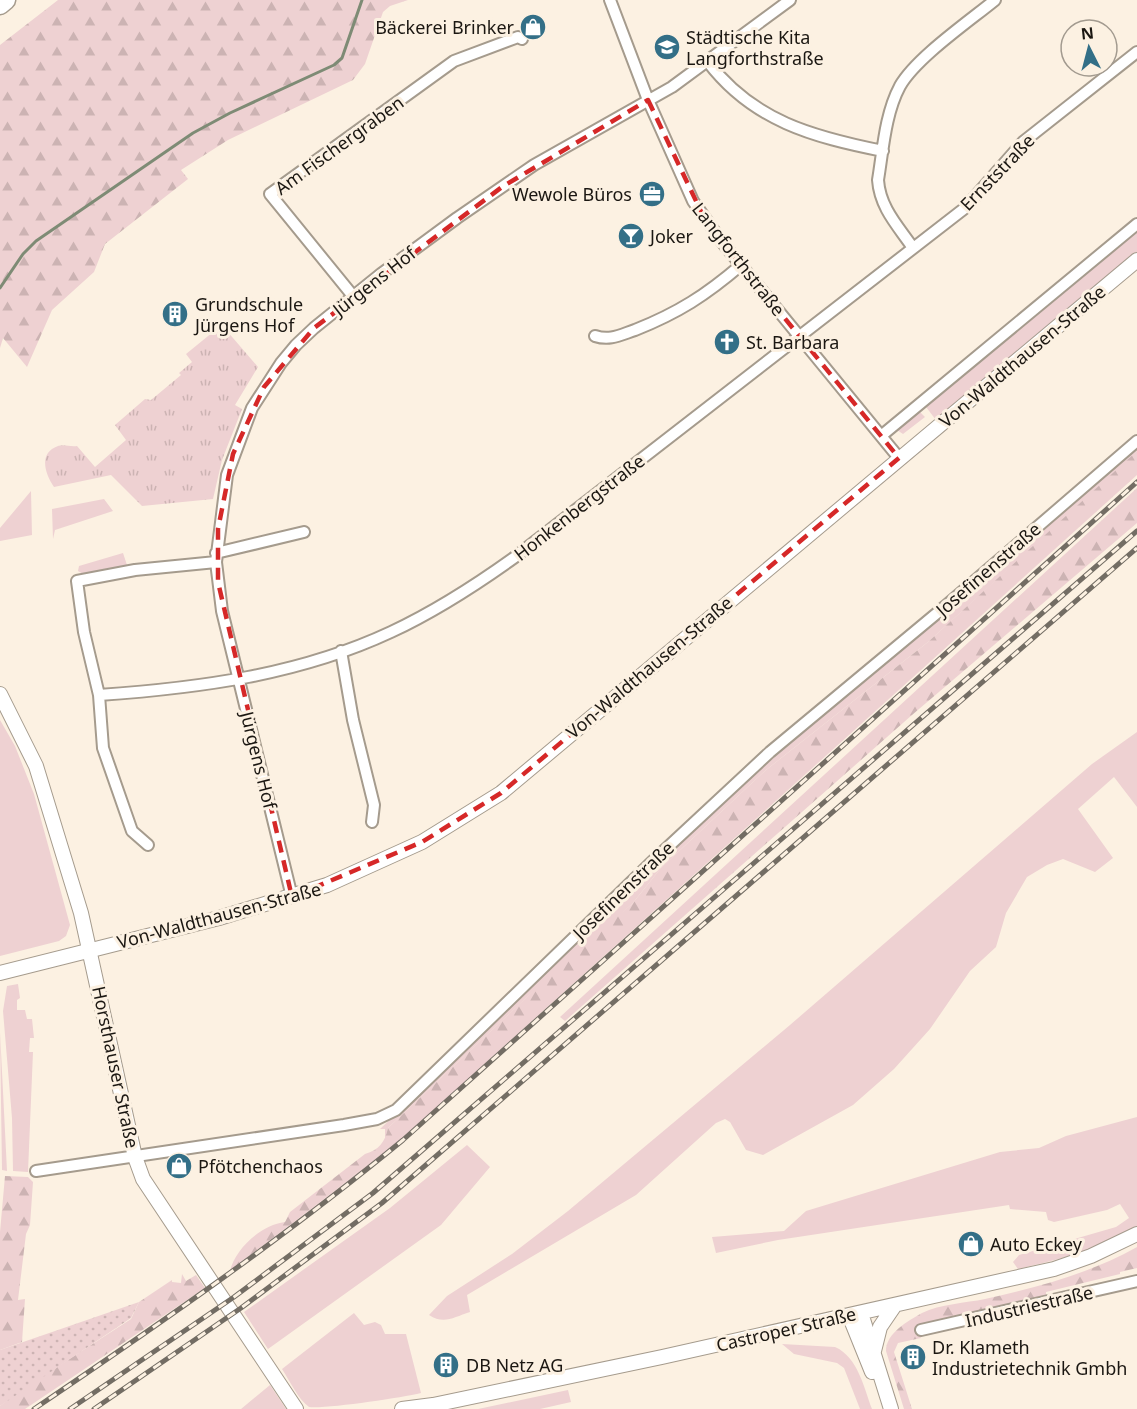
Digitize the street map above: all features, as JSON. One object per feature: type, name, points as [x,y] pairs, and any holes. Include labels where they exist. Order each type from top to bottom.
[{"type":"highway","points":[[0,5],[6,0]]},
{"type":"main road","name":"Von-Waldthausen-Straße","points":[[0,973],[292,897],[327,885],[393,857],[501,793],[1137,260]]},
{"type":"main road","name":"Horsthauser Straße","points":[[0,694],[36,766],[92,950],[135,1157],[143,1179],[297,1409]]},
{"type":"main road","name":"Castroper Straße","points":[[402,1409],[427,1407],[1054,1269],[1091,1256],[1137,1234]]},
{"type":"main road","points":[[873,1354],[880,1327],[895,1305]]},
{"type":"main road","points":[[855,1314],[873,1354],[891,1409]]},
{"type":"main road","points":[[855,1314],[864,1357],[873,1375],[882,1384]]},
{"type":"street","name":"Langforthstraße","points":[[610,0],[648,100],[693,201],[741,265],[899,458]]},
{"type":"street","name":"Jürgens Hof","points":[[292,897],[222,611],[216,557],[227,475],[252,408],[281,363],[296,345],[352,296],[502,187],[708,62],[790,0]]},
{"type":"street","points":[[913,248],[880,200],[878,180],[892,105],[907,76],[995,0]]},
{"type":"street","name":"Am Fischergraben","points":[[352,296],[270,194],[454,61],[518,37],[522,39]]},
{"type":"street","name":"Ernststraße","points":[[800,336],[976,198],[1023,142],[1137,52]]},
{"type":"street","points":[[708,62],[726,86],[771,116],[830,140],[883,151]]},
{"type":"street","name":"Von-Waldthausen-Straße","points":[[881,436],[1137,224]]},
{"type":"street","points":[[595,336],[613,338],[672,315],[703,297],[741,265]]},
{"type":"street","name":"Honkenbergstraße","points":[[99,695],[239,680],[341,651],[405,626],[477,584],[800,336]]},
{"type":"street","name":"Josefinenstraße","points":[[36,1171],[344,1125],[378,1119],[396,1110],[655,859],[770,752],[948,604],[1137,441]]},
{"type":"street","points":[[148,845],[132,831],[103,748],[99,695],[84,633],[77,581],[216,557],[267,539],[304,532]]},
{"type":"street","points":[[341,651],[353,720],[374,805],[372,822]]},
{"type":"street","name":"Industriestraße","points":[[921,1330],[1137,1281]]},
{"type":"highlighted area","points":[[648,100],[706,222],[899,458],[501,793],[422,842],[292,897],[218,582],[218,529],[233,454],[264,387],[314,328],[502,187]]},
{"type":"green space","points":[[58,0],[408,0],[390,6],[383,12],[365,64],[353,80],[228,140],[181,170],[188,179],[105,244],[94,272],[52,310],[27,367],[3,338],[0,348],[0,45]]},
{"type":"green space","points":[[1137,229],[1137,253],[936,420],[926,407],[920,412],[925,417],[903,434],[897,430]]},
{"type":"green space","points":[[220,330],[223,334],[227,331],[258,367],[235,405],[242,409],[222,460],[213,499],[142,506],[111,475],[54,487],[45,464],[52,449],[60,445],[77,446],[95,467],[126,440],[115,425],[145,399],[151,400],[181,375],[179,373],[192,362],[186,354],[213,332],[215,334]]},
{"type":"green space","points":[[1137,447],[1137,451],[1128,461],[928,642],[766,770],[661,868],[632,904],[526,998],[388,1128],[385,1141],[385,1129],[380,1129],[547,971],[548,966],[724,802],[802,732],[955,606],[955,602],[964,599],[1008,561],[1007,557],[1015,554]]},
{"type":"green space","points":[[1137,451],[1137,475],[427,1115],[337,1189],[230,1271],[237,1254],[250,1239],[267,1228],[285,1222],[290,1212],[365,1154],[378,1148],[388,1128],[581,946],[632,904],[661,868],[766,770],[928,642]]},
{"type":"green space","points":[[1137,475],[398,1142],[301,1220],[221,1278],[337,1189],[426,1115]]},
{"type":"green space","points":[[1137,488],[1137,523],[912,715],[565,1021],[560,1017]]},
{"type":"green space","points":[[31,491],[32,535],[0,541],[0,528]]},
{"type":"green space","points":[[104,499],[113,511],[55,530],[53,539],[52,509]]},
{"type":"green space","points":[[123,553],[126,567],[83,574],[78,571],[79,566]]},
{"type":"green space","points":[[0,720],[15,746],[34,794],[70,925],[66,936],[59,941],[0,956]]},
{"type":"green space","points":[[1137,732],[1137,807],[1114,777],[1078,809],[1113,858],[1095,872],[1063,859],[1027,877],[1006,913],[996,947],[970,971],[930,1029],[894,1069],[853,1105],[763,1155],[746,1150],[730,1122],[725,1119],[716,1123],[636,1195],[467,1295],[470,1312],[444,1320],[429,1315],[447,1296],[512,1254],[568,1211],[790,1025],[1092,764]]},
{"type":"green space","points":[[18,984],[20,998],[17,1000],[17,1010],[25,1010],[27,1019],[32,1019],[34,1038],[30,1038],[29,1052],[33,1052],[28,1172],[13,1171],[12,1118],[3,1011],[7,986]]},
{"type":"green space","points":[[0,1032],[7,1171],[2,1170]]},
{"type":"green space","points":[[1137,1117],[1137,1226],[1079,1253],[1018,1269],[1013,1262],[1019,1255],[1116,1227],[1129,1218],[1120,1204],[1107,1210],[1054,1222],[1048,1220],[1046,1212],[1010,1209],[1009,1205],[778,1240],[716,1253],[712,1237],[784,1231],[806,1211],[1000,1152],[1039,1148],[1066,1136]]},
{"type":"green space","points":[[467,1145],[490,1167],[441,1225],[268,1349],[244,1312],[390,1208]]},
{"type":"green space","points":[[5,1176],[28,1177],[33,1182],[30,1225],[26,1234],[18,1300],[25,1299],[22,1342],[0,1350],[0,1232]]},
{"type":"green space","points":[[1137,1247],[1137,1268],[1046,1292],[1046,1296],[926,1323],[918,1328],[921,1338],[898,1343],[894,1352],[912,1409],[904,1409],[886,1351],[894,1333],[904,1324],[922,1313],[937,1308],[985,1299],[1063,1279],[1100,1265]]},
{"type":"green space","points":[[182,1274],[186,1281],[196,1275],[205,1288],[25,1409],[0,1409],[0,1406],[17,1393],[131,1319],[139,1302],[172,1280],[172,1282],[181,1283]]},
{"type":"green space","points":[[139,1302],[131,1318],[0,1406],[0,1350]]},
{"type":"green space","points":[[354,1313],[364,1325],[375,1322],[381,1325],[385,1334],[406,1334],[421,1393],[364,1403],[318,1407],[309,1407],[301,1399],[282,1369]]},
{"type":"green space","points":[[782,1344],[835,1347],[843,1352],[855,1365],[872,1409],[860,1409],[844,1368],[837,1363],[794,1354]]},
{"type":"green space","points":[[270,1385],[286,1409],[241,1409]]},
{"type":"green space","points":[[568,1390],[571,1402],[540,1409],[478,1409]]},
{"type":"waterway","points":[[0,288],[23,254],[36,241],[193,133],[230,113],[334,65],[342,58],[362,0]]},
{"type":"railway","points":[[34,1409],[222,1279],[403,1140],[1137,482]]},
{"type":"railway","points":[[70,1409],[234,1297],[373,1193],[1137,531]]},
{"type":"railway","points":[[94,1409],[241,1308],[382,1203],[1137,548]]},
{"type":"place","name":"Bäckerei Brinker","points":[[533,27]]},
{"type":"place","name":"Städtische Kita Langforthstraße","points":[[667,47]]},
{"type":"place","name":"Wewole Büros","points":[[652,194]]},
{"type":"place","name":"Joker","points":[[631,236]]},
{"type":"place","name":"Grundschule Jürgens Hof","points":[[175,314]]},
{"type":"place","name":"St. Barbara","points":[[727,342]]},
{"type":"place","name":"Pfötchenchaos","points":[[179,1166]]},
{"type":"place","name":"Auto Eckey","points":[[971,1244]]},
{"type":"place","name":"Dr. Klameth Industrietechnik Gmbh","points":[[913,1357]]},
{"type":"place","name":"DB Netz AG","points":[[446,1365]]}]
